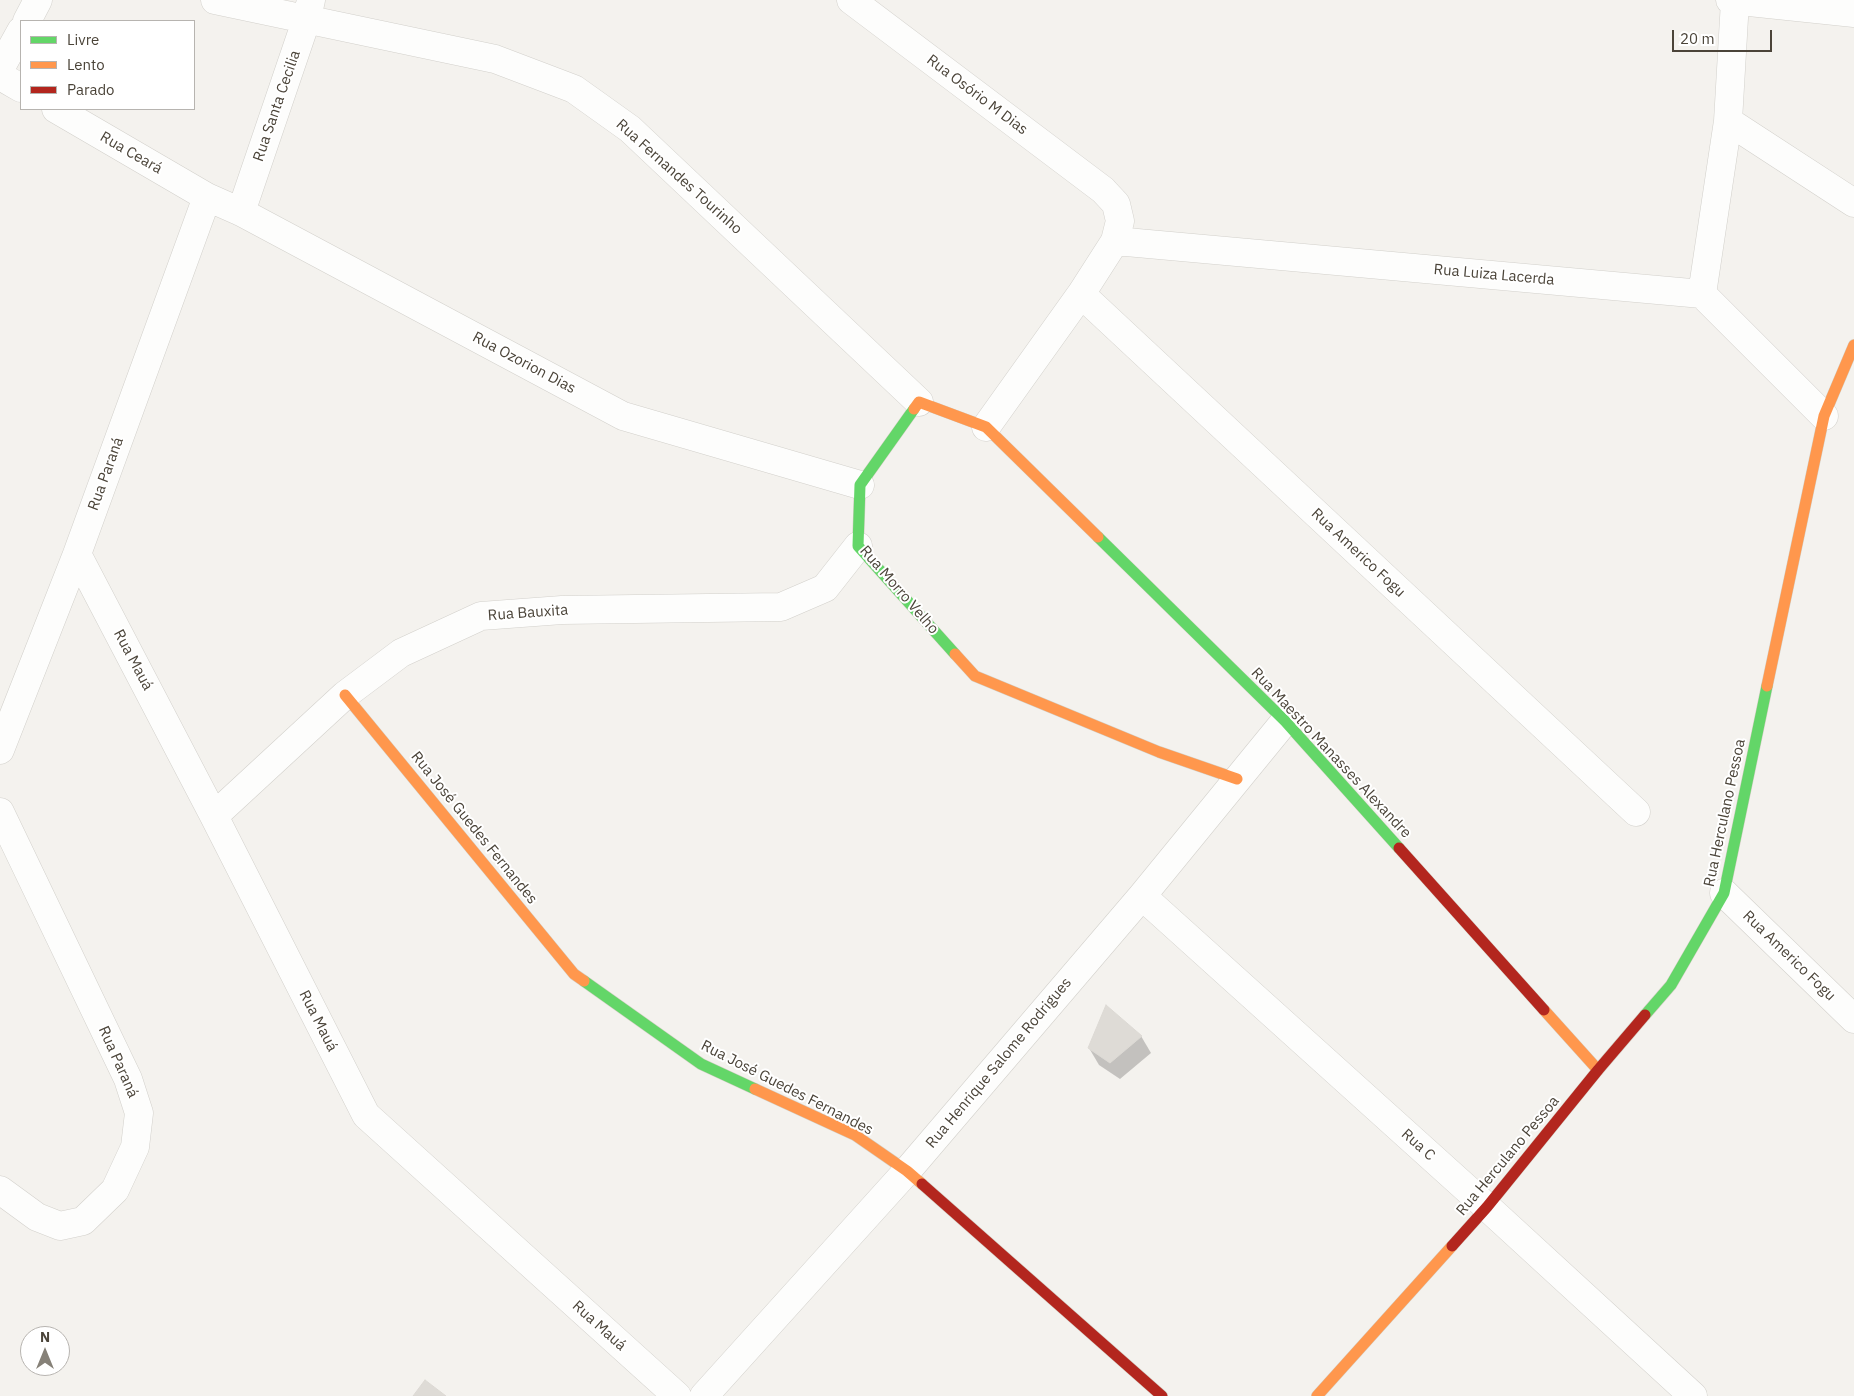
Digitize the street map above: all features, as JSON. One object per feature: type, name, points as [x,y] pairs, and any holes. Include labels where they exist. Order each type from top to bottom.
[{"type":"street","points":[[27,20],[38,0]]},
{"type":"street","name":"Rua Fernandes Tourinho","points":[[215,0],[309,9],[495,59],[574,89],[630,129],[919,402]]},
{"type":"street","name":"Rua Osório M Dias","points":[[851,0],[1103,190],[1116,204],[1120,222],[1114,241]]},
{"type":"street","points":[[1730,0],[1854,13]]},
{"type":"street","points":[[1735,1],[1728,121],[1702,294],[1824,416]]},
{"type":"street","name":"Rua Santa Cecilia","points":[[241,212],[309,9]]},
{"type":"street","points":[[0,70],[20,33]]},
{"type":"street","points":[[0,76],[20,87]]},
{"type":"street","name":"Rua Ceará","points":[[58,110],[206,197]]},
{"type":"street","points":[[1728,121],[1854,203]]},
{"type":"street","name":"Rua Ozorion Dias","points":[[206,197],[241,212],[623,416],[860,485]]},
{"type":"street","name":"Rua Paraná","points":[[0,750],[77,554],[206,197]]},
{"type":"street","points":[[860,485],[919,402],[986,427],[1081,294],[1114,241]]},
{"type":"street","name":"Rua Luiza Lacerda","points":[[1114,241],[1702,294]]},
{"type":"street","name":"Rua Americo Fogu","points":[[1081,294],[1636,812]]},
{"type":"street","name":"Rua Herculano Pessoa","points":[[1317,1396],[1487,1207],[1598,1070],[1671,985],[1724,893],[1824,416],[1854,345]]},
{"type":"street","name":"Rua Maestro Manasses Alexandre","points":[[986,427],[1285,721],[1598,1070]]},
{"type":"street","name":"Rua Morro Velho","points":[[860,485],[858,546],[975,676],[1159,752],[1237,779]]},
{"type":"street","name":"Rua Bauxita","points":[[214,816],[345,695],[401,653],[481,616],[562,610],[781,607],[824,588],[858,546]]},
{"type":"street","name":"Rua Mauá","points":[[77,554],[214,816],[366,1115],[677,1396]]},
{"type":"street","name":"Rua José Guedes Fernandes","points":[[345,695],[574,974],[701,1064],[855,1135],[907,1171],[1162,1396]]},
{"type":"street","name":"Rua Henrique Salome Rodrigues","points":[[704,1396],[907,1171],[1142,896],[1285,721]]},
{"type":"street","name":"Rua Paraná","points":[[0,812],[128,1079],[139,1113],[135,1147],[115,1190],[83,1220],[60,1226],[37,1217],[0,1190]]},
{"type":"street","name":"Rua Americo Fogu","points":[[1724,893],[1854,1019]]},
{"type":"street","name":"Rua C","points":[[1142,896],[1487,1207],[1692,1396]]},
{"type":"building","points":[[1106,1005],[1142,1036],[1110,1063],[1088,1048]]},
{"type":"building","points":[[425,1380],[446,1396],[413,1396]]},
{"type":"traffic: fast","points":[[914,409],[860,485],[858,546],[955,654]]},
{"type":"traffic: fast","points":[[1098,537],[1285,721],[1399,848]]},
{"type":"traffic: fast","points":[[1645,1015],[1671,985],[1724,893],[1767,686]]},
{"type":"traffic: fast","points":[[584,981],[701,1064],[755,1089]]},
{"type":"traffic: slow","points":[[1767,686],[1824,416],[1854,345]]},
{"type":"traffic: slow","points":[[914,409],[919,402],[986,427],[1098,537]]},
{"type":"traffic: slow","points":[[955,654],[975,676],[1159,752],[1237,779]]},
{"type":"traffic: slow","points":[[345,695],[574,974],[584,981]]},
{"type":"traffic: slow","points":[[1544,1010],[1598,1070]]},
{"type":"traffic: slow","points":[[755,1089],[855,1135],[907,1171],[922,1184]]},
{"type":"traffic: slow","points":[[1317,1396],[1452,1246]]},
{"type":"traffic: jam","points":[[1399,848],[1544,1010]]},
{"type":"traffic: jam","points":[[1452,1246],[1487,1207],[1645,1015]]},
{"type":"traffic: jam","points":[[922,1184],[1162,1396]]}]
